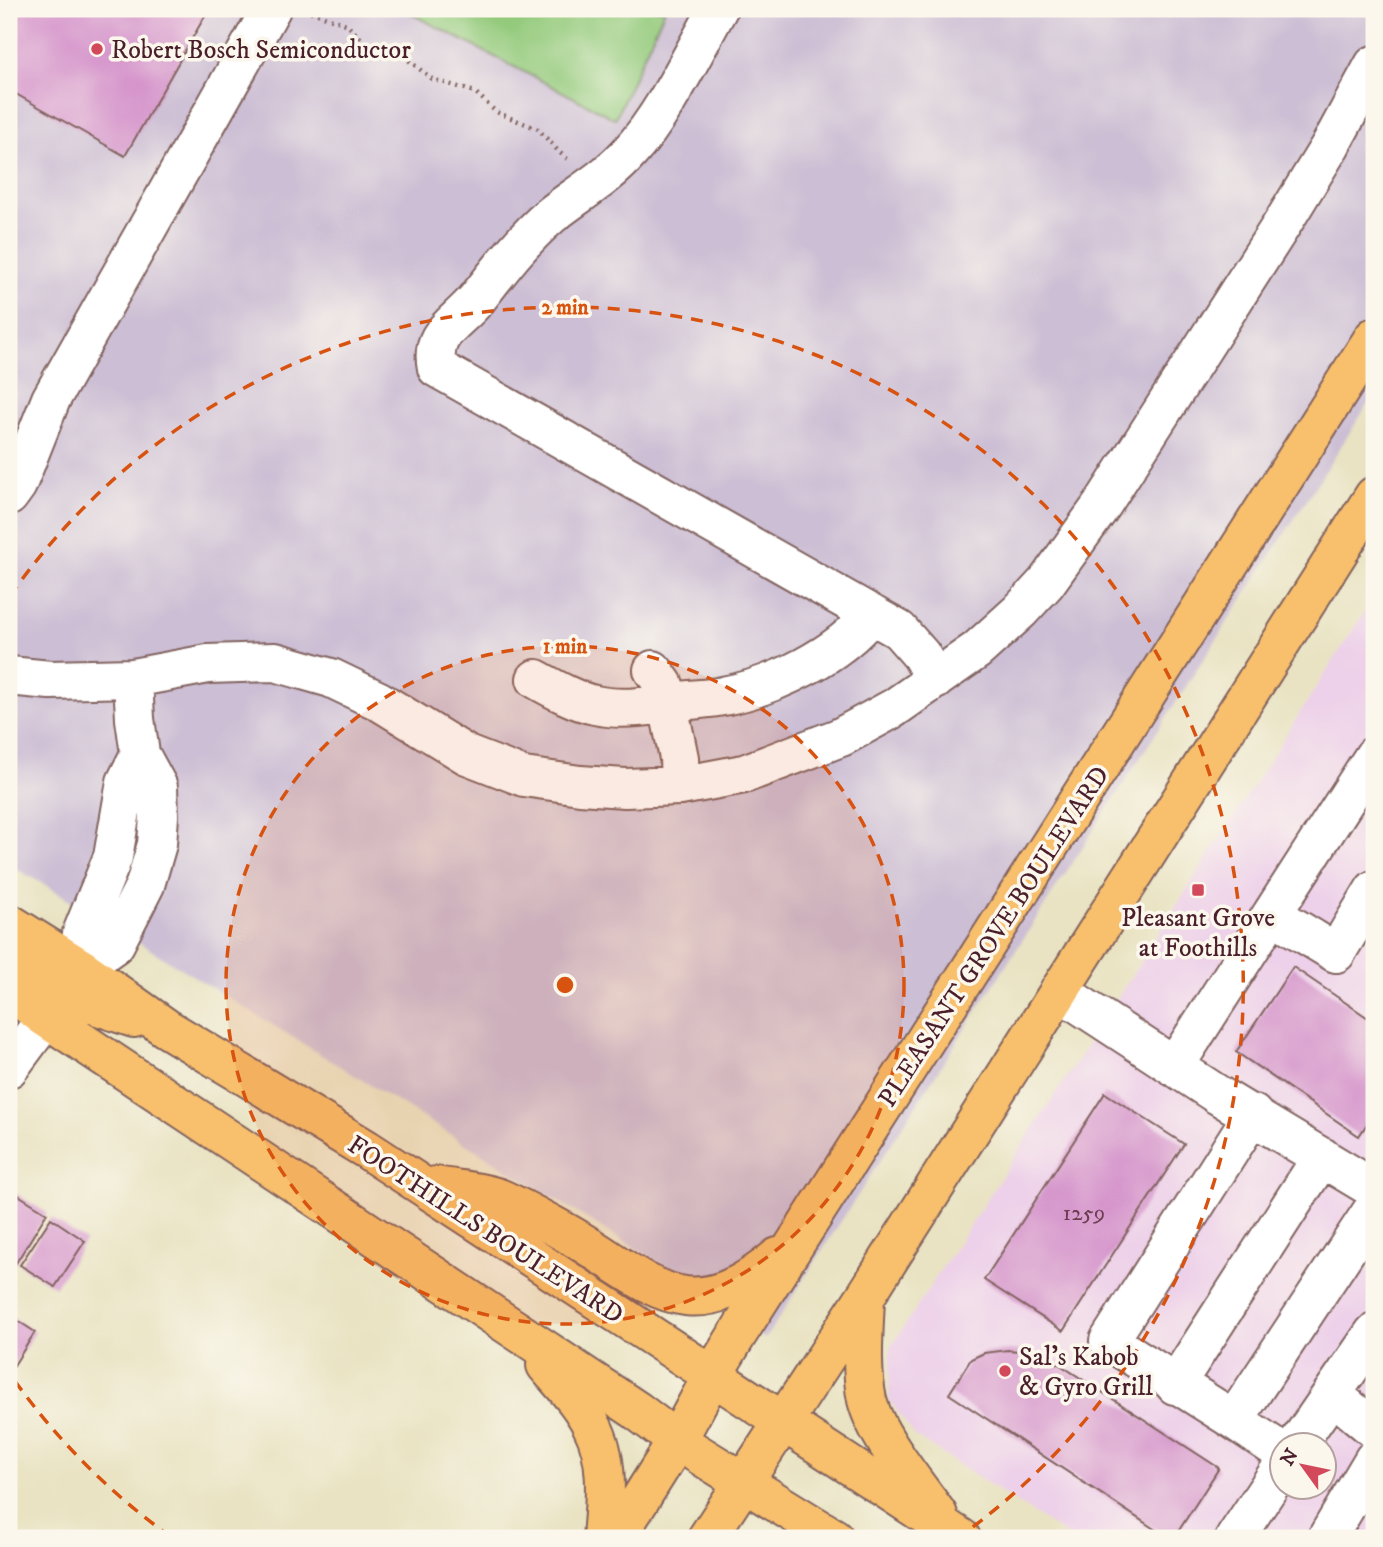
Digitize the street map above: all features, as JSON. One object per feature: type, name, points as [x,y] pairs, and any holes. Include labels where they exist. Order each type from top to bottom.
[{"type":"main road","name":"PLEASANT GROVE BOULEVARD","points":[[616,1538],[677,1441],[712,1376],[1374,337]]},
{"type":"main road","points":[[707,1538],[864,1297],[1374,496]]},
{"type":"main road","name":"FOOTHILLS BOULEVARD","points":[[9,923],[81,968],[166,1028],[419,1183],[954,1534]]},
{"type":"main road","points":[[9,961],[50,978],[81,968]]},
{"type":"main road","points":[[9,990],[46,1018],[636,1410],[677,1441],[834,1538]]},
{"type":"main road","points":[[46,1018],[86,1002],[166,1028]]},
{"type":"main road","points":[[419,1183],[497,1197],[564,1231],[640,1280],[675,1296],[705,1296],[732,1290],[758,1274],[799,1240]]},
{"type":"main road","points":[[864,1297],[867,1400],[877,1426],[954,1534]]},
{"type":"main road","points":[[517,1332],[575,1399],[593,1426],[601,1452],[606,1490],[602,1538]]},
{"type":"lane","points":[[9,496],[17,485],[51,399],[271,9]]},
{"type":"lane","points":[[718,9],[655,119],[629,153],[601,179],[551,215],[526,239],[474,302],[437,339],[434,355],[437,368],[899,630],[921,655],[935,680]]},
{"type":"lane","points":[[9,676],[50,680],[134,678],[208,664],[275,662],[331,678],[379,701],[467,755],[524,777],[580,785],[625,788],[680,786],[744,774],[841,737],[894,708],[977,650],[1046,583],[1102,505],[1330,146],[1374,65]]},
{"type":"lane","points":[[660,687],[723,696],[760,687],[832,650],[860,628],[871,614]]},
{"type":"lane","points":[[81,968],[116,944],[145,885],[157,844],[158,787],[140,754],[135,719],[134,678]]},
{"type":"lane","points":[[536,679],[595,705],[646,707],[660,687]]},
{"type":"lane","points":[[660,687],[679,758],[680,786]]},
{"type":"lane","points":[[1174,1067],[1374,756]]},
{"type":"lane","points":[[1272,914],[1336,953],[1374,890]]},
{"type":"lane","points":[[1059,991],[1218,1095],[1374,1189]]},
{"type":"lane","points":[[9,1068],[46,1018]]},
{"type":"lane","points":[[1253,1114],[1109,1341],[1268,1443]]},
{"type":"lane","points":[[1175,1385],[1322,1157]]},
{"type":"lane","points":[[1234,1420],[1374,1208]]},
{"type":"lane","points":[[1306,1432],[1374,1333]]},
{"type":"lane","points":[[1332,1394],[1374,1429]]},
{"type":"lane","points":[[1327,1538],[1374,1459]]},
{"type":"lane","points":[[1239,1537],[1268,1490]]},
{"type":"path","points":[[304,9],[346,24],[367,44],[402,55],[432,79],[475,92],[496,112],[538,129],[560,153],[601,179]]},
{"type":"shaded area","name":"Robert Bosch Semiconductor","points":[[9,9],[1374,9],[1374,395],[765,1339],[650,1265],[649,1257],[9,865]]},
{"type":"shaded area","points":[[1374,597],[1374,1538],[1071,1538],[916,1437],[889,1400],[890,1348]]},
{"type":"green space","points":[[402,9],[665,9],[615,119]]},
{"type":"building","name":"Robert Bosch Semiconductor","points":[[9,9],[209,9],[125,156],[9,90]]},
{"type":"building","points":[[1293,967],[1374,1022],[1374,1113],[1359,1136],[1236,1052]]},
{"type":"building","points":[[1105,1093],[1184,1144],[1063,1331],[984,1280]]},
{"type":"building","points":[[12,1191],[47,1213],[16,1263],[9,1259],[9,1196]]},
{"type":"building","points":[[51,1218],[85,1241],[55,1287],[20,1265]]},
{"type":"building","points":[[9,1315],[35,1332],[9,1373]]},
{"type":"building","points":[[1008,1350],[1030,1352],[1051,1359],[1219,1468],[1174,1538],[1168,1538],[949,1394],[971,1359],[984,1353]]},
{"type":"place","name":"Robert Bosch Semiconductor","points":[[97,49]]},
{"type":"place","name":"Pleasant Grove at Foothills","points":[[1198,890]]},
{"type":"place","name":"Sal's Kabob & Gyro Grill","points":[[1005,1371]]}]
